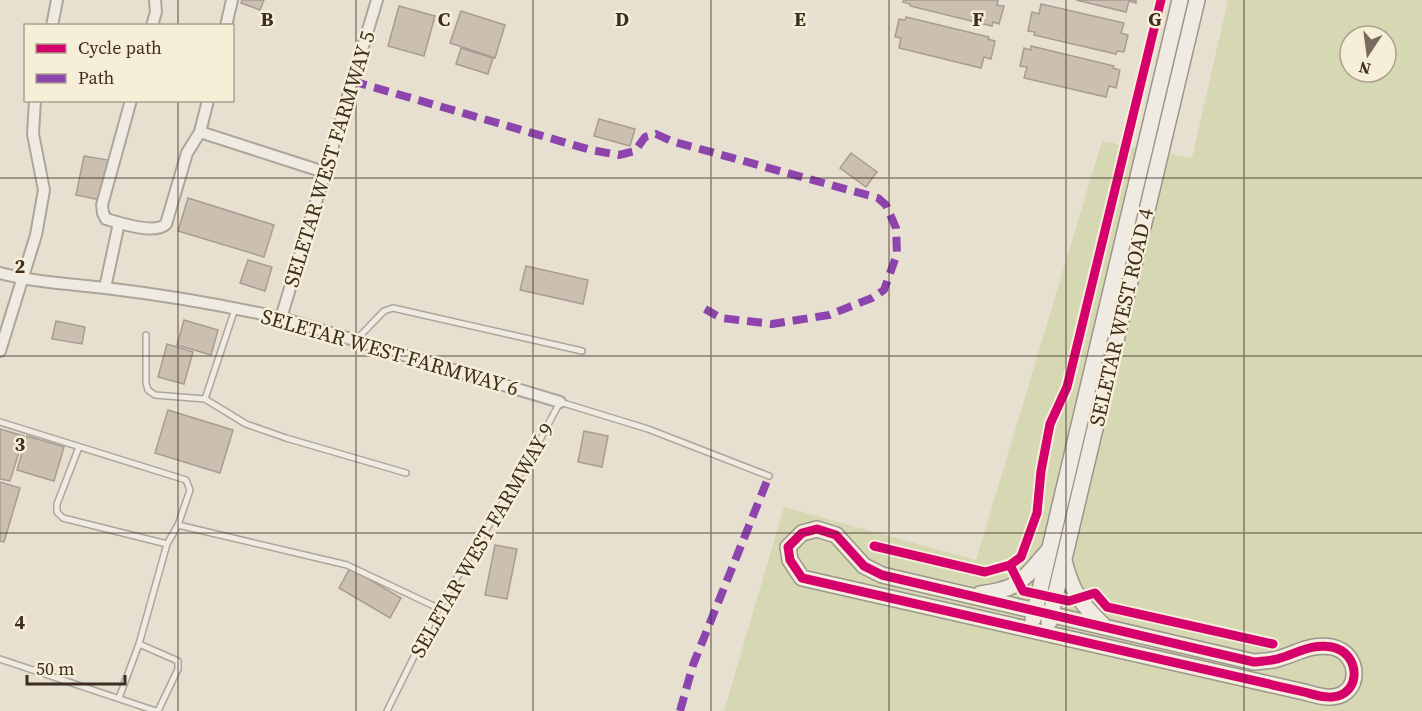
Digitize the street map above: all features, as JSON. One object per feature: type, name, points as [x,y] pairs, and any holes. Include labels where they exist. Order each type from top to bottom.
[{"type":"main road","name":"SELETAR WEST ROAD 4","points":[[1030,631],[1180,0]]},
{"type":"main road","name":"SELETAR WEST ROAD 4","points":[[1046,634],[1197,0]]},
{"type":"main road","points":[[817,529],[836,535],[864,566],[882,575],[972,595],[1254,662],[1277,659],[1314,646],[1332,647],[1345,652],[1354,664],[1353,682],[1346,692],[1333,697],[1030,631],[802,578],[790,560],[788,547],[802,533],[817,529]]},
{"type":"main road","points":[[972,595],[999,592],[1020,584],[1049,550]]},
{"type":"main road","points":[[1064,558],[1070,583],[1078,600],[1103,626]]},
{"type":"street","points":[[52,24],[57,0]]},
{"type":"street","points":[[153,24],[156,12],[155,0]]},
{"type":"street","points":[[226,24],[232,0]]},
{"type":"street","name":"SELETAR WEST FARMWAY 5","points":[[281,318],[376,0]]},
{"type":"street","points":[[0,351],[36,235],[44,190],[33,134],[35,102]]},
{"type":"street","points":[[130,102],[102,205],[103,213],[106,219],[119,223],[156,229],[166,224],[187,153],[200,132],[208,102]]},
{"type":"street","points":[[200,132],[324,172]]},
{"type":"street","points":[[105,288],[119,223]]},
{"type":"street","name":"SELETAR WEST FARMWAY 6","points":[[0,273],[22,279],[105,288],[235,308],[281,318],[560,402]]},
{"type":"lane","points":[[205,399],[235,308]]},
{"type":"lane","points":[[356,340],[384,311],[393,308],[582,351]]},
{"type":"lane","points":[[146,335],[147,390],[154,395],[205,399],[246,424],[406,473]]},
{"type":"lane","name":"SELETAR WEST FARMWAY 6","points":[[560,402],[648,429],[769,477]]},
{"type":"lane","name":"SELETAR WEST FARMWAY 9","points":[[387,711],[438,608],[534,451],[560,402]]},
{"type":"lane","points":[[0,422],[186,480],[190,490],[178,525],[167,544],[139,644],[119,698]]},
{"type":"lane","points":[[79,447],[57,504],[57,512],[63,518],[167,544]]},
{"type":"lane","points":[[178,525],[347,565],[438,608]]},
{"type":"lane","points":[[0,659],[157,711],[178,669],[178,661],[139,644]]},
{"type":"green space","points":[[1228,0],[1422,0],[1422,711],[724,711],[784,507],[976,560],[1102,141],[1192,158]]},
{"type":"building","points":[[242,0],[264,0],[260,10],[241,3]]},
{"type":"building","points":[[904,0],[998,0],[997,5],[1004,6],[999,24],[993,22],[992,26],[910,6],[903,2]]},
{"type":"building","points":[[1076,0],[1136,0],[1136,3],[1129,1],[1126,12]]},
{"type":"building","points":[[1041,4],[1124,23],[1121,33],[1128,35],[1124,52],[1117,51],[1116,54],[1034,35],[1035,32],[1028,31],[1032,12],[1039,14]]},
{"type":"building","points":[[399,6],[435,16],[424,56],[388,46]]},
{"type":"building","points":[[461,11],[505,25],[495,58],[450,43]]},
{"type":"building","points":[[906,17],[989,37],[988,39],[995,41],[991,59],[984,57],[981,68],[899,48],[901,38],[895,37],[899,19],[905,20]]},
{"type":"building","points":[[1031,46],[1114,66],[1113,68],[1120,70],[1116,88],[1109,86],[1106,97],[1024,78],[1027,67],[1020,66],[1024,48],[1031,50]]},
{"type":"building","points":[[461,48],[493,58],[488,74],[456,64]]},
{"type":"building","points":[[599,119],[635,129],[630,146],[594,136]]},
{"type":"building","points":[[851,153],[877,172],[866,187],[840,168]]},
{"type":"building","points":[[84,156],[108,160],[101,200],[76,195]]},
{"type":"building","points":[[188,198],[274,225],[264,257],[178,231]]},
{"type":"building","points":[[248,260],[272,267],[265,291],[240,283]]},
{"type":"building","points":[[526,266],[588,280],[583,304],[520,290]]},
{"type":"building","points":[[184,320],[218,330],[211,355],[177,345]]},
{"type":"building","points":[[56,321],[85,327],[82,344],[52,339]]},
{"type":"building","points":[[167,344],[193,352],[184,384],[158,377]]},
{"type":"building","points":[[168,410],[233,430],[220,473],[155,453]]},
{"type":"building","points":[[0,429],[24,436],[10,481],[0,479]]},
{"type":"building","points":[[584,431],[608,436],[602,467],[578,462]]},
{"type":"building","points":[[27,436],[64,447],[54,481],[17,470]]},
{"type":"building","points":[[0,482],[20,488],[4,542],[0,541]]},
{"type":"building","points":[[495,545],[517,549],[507,599],[485,595]]},
{"type":"building","points":[[350,568],[401,598],[390,618],[339,588]]},
{"type":"marked path","points":[[352,81],[591,150],[619,155],[635,151],[645,137],[656,134],[671,141],[878,198],[886,205],[896,228],[897,254],[884,290],[872,298],[829,315],[772,324],[721,318],[705,309]]},
{"type":"marked path","points":[[680,711],[693,665],[769,476]]},
{"type":"cycle path","points":[[874,546],[985,572],[1010,565],[1021,557],[1037,513],[1041,471],[1050,424],[1067,387],[1161,0]]},
{"type":"cycle path","points":[[817,529],[836,535],[864,566],[882,575],[1254,662],[1277,659],[1317,646],[1332,647],[1342,651],[1353,665],[1353,682],[1342,695],[1321,696],[802,578],[790,560],[788,547],[802,533],[817,529]]},
{"type":"cycle path","points":[[1010,565],[1023,591],[1069,601],[1095,593],[1107,607],[1273,644]]}]
